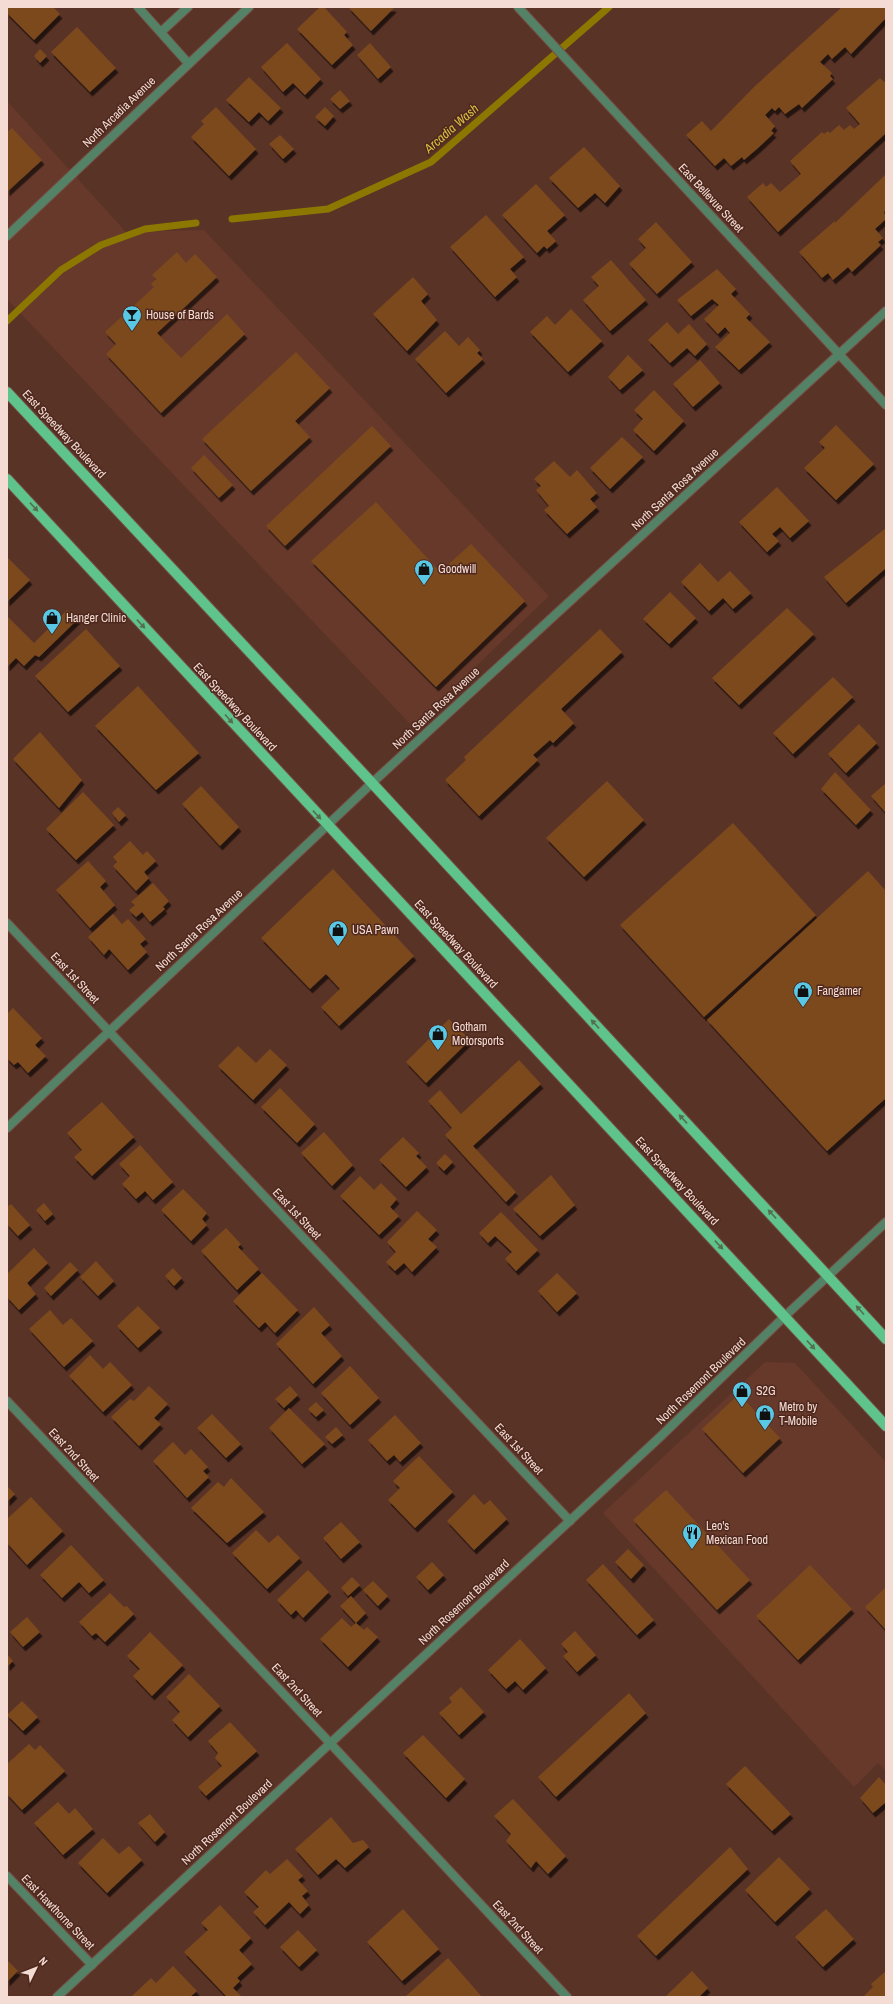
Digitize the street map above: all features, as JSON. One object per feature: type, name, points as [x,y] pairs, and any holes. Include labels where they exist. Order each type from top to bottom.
[{"type":"main road","name":"East Speedway Boulevard","points":[[7,392],[372,783],[886,1339]]},
{"type":"main road","name":"East Speedway Boulevard","points":[[7,479],[886,1426]]},
{"type":"street","points":[[138,7],[188,63]]},
{"type":"street","points":[[161,32],[188,7]]},
{"type":"street","name":"North Arcadia Avenue","points":[[7,236],[188,63],[249,7]]},
{"type":"street","name":"East Bellevue Street","points":[[518,7],[886,406]]},
{"type":"street","name":"North Santa Rosa Avenue","points":[[7,1128],[372,783],[840,355],[886,311]]},
{"type":"street","name":"East 1st Street","points":[[7,923],[570,1521]]},
{"type":"street","name":"North Rosemont Boulevard","points":[[57,1997],[660,1437],[785,1316],[886,1222]]},
{"type":"street","name":"East 2nd Street","points":[[7,1401],[330,1743],[567,1997]]},
{"type":"street","name":"East Hawthorne Street","points":[[7,1876],[92,1965]]},
{"type":"shaded area","points":[[7,101],[126,232],[204,230],[549,596],[413,727],[7,299]]},
{"type":"shaded area","points":[[765,1362],[795,1363],[886,1462],[886,1771],[878,1763],[854,1787],[603,1513]]},
{"type":"building","points":[[7,7],[53,7],[60,14],[34,40],[7,13]]},
{"type":"building","points":[[320,7],[324,7],[347,32],[344,35],[353,45],[332,65],[297,29]]},
{"type":"building","points":[[348,7],[393,7],[394,8],[371,31]]},
{"type":"building","points":[[842,7],[886,7],[886,18],[851,54],[845,47],[832,59],[828,54],[820,62],[832,73],[830,76],[833,79],[802,108],[799,104],[785,114],[779,107],[775,111],[772,108],[765,115],[775,126],[771,131],[774,133],[758,148],[744,160],[742,157],[731,166],[724,158],[715,166],[686,135],[702,121],[711,131],[754,87]]},
{"type":"building","points":[[77,27],[116,68],[90,92],[51,52]]},
{"type":"building","points":[[287,43],[321,79],[305,95],[293,83],[283,92],[261,67]]},
{"type":"building","points":[[370,43],[391,67],[378,79],[357,55]]},
{"type":"building","points":[[40,49],[47,56],[40,63],[34,56]]},
{"type":"building","points":[[249,77],[281,108],[268,121],[259,112],[249,122],[226,100]]},
{"type":"building","points":[[880,78],[884,82],[886,80],[886,133],[778,232],[747,197],[763,183],[766,187],[771,183],[780,192],[801,174],[790,161],[822,132],[824,134],[828,131],[830,133],[839,125],[844,130],[850,125],[854,129],[860,124],[846,108]]},
{"type":"building","points":[[340,90],[350,101],[340,109],[330,99]]},
{"type":"building","points":[[216,107],[256,149],[229,176],[191,137],[204,124],[201,121]]},
{"type":"building","points":[[325,107],[334,116],[325,126],[315,117]]},
{"type":"building","points":[[12,128],[42,160],[7,192],[7,132]]},
{"type":"building","points":[[280,135],[294,149],[283,159],[269,144]]},
{"type":"building","points":[[584,147],[620,186],[605,203],[595,193],[578,208],[549,178]]},
{"type":"building","points":[[886,174],[886,210],[884,212],[886,219],[875,229],[883,238],[878,242],[881,245],[852,272],[848,267],[833,280],[828,273],[822,278],[799,252],[835,221],[835,223]]},
{"type":"building","points":[[536,184],[565,215],[547,231],[556,241],[547,249],[544,246],[537,253],[502,215]]},
{"type":"building","points":[[486,215],[524,257],[510,269],[517,277],[495,297],[450,247]]},
{"type":"building","points":[[656,222],[692,262],[657,294],[629,264],[646,248],[638,239]]},
{"type":"building","name":"House of Bards","points":[[177,252],[186,263],[195,254],[217,277],[157,333],[181,358],[227,314],[245,334],[161,413],[106,354],[116,344],[105,332],[154,287],[151,284],[156,279],[152,275]]},
{"type":"building","points":[[611,260],[646,300],[610,331],[583,300],[599,286],[591,277]]},
{"type":"building","points":[[717,269],[736,289],[731,294],[750,314],[746,318],[770,342],[739,370],[715,347],[730,333],[725,327],[718,334],[704,319],[719,305],[712,299],[691,316],[677,300]]},
{"type":"building","points":[[413,277],[428,294],[421,301],[437,320],[407,351],[373,314]]},
{"type":"building","points":[[571,309],[602,341],[568,372],[530,332],[547,316],[555,325]]},
{"type":"building","points":[[667,322],[678,334],[689,324],[707,344],[695,356],[687,348],[670,363],[648,340]]},
{"type":"building","points":[[445,331],[459,346],[468,337],[480,350],[477,353],[483,359],[446,393],[415,359]]},
{"type":"building","points":[[296,352],[330,388],[295,421],[310,437],[251,491],[202,439]]},
{"type":"building","points":[[628,355],[643,370],[620,390],[608,377]]},
{"type":"building","points":[[700,360],[720,383],[693,407],[673,384]]},
{"type":"building","points":[[654,390],[684,421],[654,451],[633,430],[643,419],[634,410]]},
{"type":"building","points":[[836,425],[874,464],[836,500],[804,468],[825,448],[819,442]]},
{"type":"building","points":[[372,426],[391,446],[285,546],[266,526]]},
{"type":"building","points":[[622,437],[643,457],[610,489],[590,468]]},
{"type":"building","points":[[204,455],[233,485],[219,498],[191,468]]},
{"type":"building","points":[[554,461],[570,477],[577,470],[597,493],[590,499],[597,507],[567,534],[544,510],[549,506],[536,490],[541,486],[534,479]]},
{"type":"building","points":[[777,487],[809,521],[790,538],[780,527],[772,534],[779,541],[767,552],[739,522]]},
{"type":"building","name":"Goodwill","points":[[376,502],[440,572],[471,544],[525,601],[436,687],[311,561]]},
{"type":"building","points":[[886,528],[886,568],[846,603],[824,577]]},
{"type":"building","points":[[7,557],[30,580],[7,602]]},
{"type":"building","points":[[700,563],[718,582],[730,571],[751,593],[733,609],[723,598],[709,611],[681,582]]},
{"type":"building","points":[[670,592],[696,618],[669,644],[643,619]]},
{"type":"building","points":[[787,608],[814,634],[739,705],[712,678]]},
{"type":"building","name":"Hanger Clinic","points":[[67,610],[78,619],[39,657],[35,655],[24,666],[16,658],[7,667],[7,616],[34,643]]},
{"type":"building","points":[[86,629],[120,666],[68,712],[35,676]]},
{"type":"building","points":[[600,629],[622,652],[561,709],[574,723],[553,743],[550,740],[533,755],[538,760],[479,816],[445,780],[466,760],[464,757]]},
{"type":"building","points":[[833,677],[853,697],[793,754],[773,733]]},
{"type":"building","points":[[138,686],[199,753],[156,790],[95,726]]},
{"type":"building","points":[[859,724],[877,743],[846,773],[828,754]]},
{"type":"building","points":[[40,732],[82,780],[59,808],[13,759]]},
{"type":"building","points":[[835,772],[871,810],[856,825],[821,789]]},
{"type":"building","points":[[607,781],[644,820],[584,877],[546,838]]},
{"type":"building","points":[[886,783],[886,813],[871,796]]},
{"type":"building","points":[[201,786],[239,827],[220,846],[182,804]]},
{"type":"building","points":[[83,792],[114,825],[76,860],[46,829]]},
{"type":"building","points":[[118,807],[126,815],[119,822],[112,813]]},
{"type":"building","points":[[733,823],[816,915],[704,1017],[620,925]]},
{"type":"building","points":[[130,841],[143,855],[147,851],[156,861],[144,872],[149,878],[136,891],[113,866],[117,862],[113,857]]},
{"type":"building","points":[[88,861],[106,881],[100,887],[115,905],[90,928],[56,890]]},
{"type":"building","name":"USA Pawn","points":[[333,869],[414,956],[339,1026],[321,1007],[340,989],[326,974],[310,989],[261,938]]},
{"type":"building","name":"Fangamer","points":[[868,871],[886,891],[886,1098],[827,1151],[707,1020]]},
{"type":"building","points":[[153,883],[169,901],[163,907],[165,909],[150,922],[142,912],[136,917],[129,910],[135,905],[131,902]]},
{"type":"building","points":[[113,914],[122,924],[128,919],[146,939],[140,944],[147,952],[128,970],[109,949],[104,955],[88,937]]},
{"type":"building","points":[[13,1008],[42,1038],[35,1045],[46,1056],[28,1073],[18,1062],[14,1065],[7,1058],[7,1014]]},
{"type":"building","name":"Gotham Motorsports","points":[[449,1019],[470,1040],[426,1083],[406,1062]]},
{"type":"building","points":[[238,1046],[256,1063],[270,1049],[287,1065],[253,1100],[218,1066]]},
{"type":"building","points":[[519,1060],[541,1084],[473,1146],[516,1192],[506,1202],[445,1135],[452,1128],[428,1101],[440,1090],[461,1114]]},
{"type":"building","points":[[280,1088],[315,1124],[297,1143],[261,1107]]},
{"type":"building","points":[[102,1102],[134,1137],[92,1176],[74,1157],[82,1150],[67,1133]]},
{"type":"building","points":[[324,1132],[353,1165],[332,1186],[301,1153]]},
{"type":"building","points":[[403,1137],[419,1153],[416,1156],[427,1167],[406,1187],[379,1160]]},
{"type":"building","points":[[140,1145],[173,1182],[153,1200],[145,1191],[136,1199],[122,1184],[130,1176],[119,1164]]},
{"type":"building","points":[[445,1154],[453,1162],[444,1171],[436,1163]]},
{"type":"building","points":[[551,1175],[575,1205],[540,1236],[513,1209]]},
{"type":"building","points":[[360,1176],[374,1190],[381,1183],[397,1199],[390,1207],[399,1216],[379,1235],[340,1196]]},
{"type":"building","points":[[183,1189],[207,1213],[202,1219],[207,1225],[191,1241],[161,1210]]},
{"type":"building","points":[[44,1203],[53,1214],[45,1221],[36,1210]]},
{"type":"building","points":[[11,1204],[30,1225],[18,1236],[7,1224],[7,1207]]},
{"type":"building","points":[[417,1211],[437,1230],[428,1239],[437,1247],[412,1272],[404,1263],[395,1271],[386,1262],[396,1252],[387,1242]]},
{"type":"building","points":[[501,1212],[538,1250],[516,1271],[505,1259],[512,1252],[495,1236],[488,1243],[479,1233]]},
{"type":"building","points":[[226,1228],[241,1244],[238,1247],[259,1269],[237,1290],[201,1251]]},
{"type":"building","points":[[34,1248],[48,1263],[27,1283],[36,1294],[19,1310],[7,1297],[7,1274]]},
{"type":"building","points":[[96,1261],[114,1281],[98,1296],[80,1277]]},
{"type":"building","points":[[70,1262],[78,1270],[51,1296],[44,1288]]},
{"type":"building","points":[[173,1268],[182,1278],[174,1286],[165,1276]]},
{"type":"building","points":[[262,1273],[298,1310],[275,1333],[265,1322],[259,1328],[233,1301]]},
{"type":"building","points":[[557,1273],[577,1293],[557,1312],[538,1291]]},
{"type":"building","points":[[138,1306],[160,1328],[138,1348],[117,1326]]},
{"type":"building","points":[[314,1307],[330,1325],[321,1333],[342,1356],[313,1384],[276,1344]]},
{"type":"building","points":[[50,1310],[63,1325],[71,1318],[93,1341],[64,1367],[29,1329]]},
{"type":"building","points":[[90,1355],[103,1369],[110,1362],[132,1385],[103,1412],[69,1376]]},
{"type":"building","points":[[350,1366],[379,1398],[350,1425],[321,1393]]},
{"type":"building","points":[[149,1386],[168,1404],[154,1418],[161,1424],[139,1446],[111,1417],[130,1399],[134,1401]]},
{"type":"building","points":[[290,1386],[298,1395],[284,1408],[275,1399]]},
{"type":"building","points":[[739,1394],[780,1438],[743,1473],[702,1429]]},
{"type":"building","points":[[316,1402],[324,1410],[316,1417],[308,1409]]},
{"type":"building","points":[[289,1408],[325,1444],[302,1464],[269,1428]]},
{"type":"building","points":[[212,1414],[241,1444],[226,1458],[197,1428]]},
{"type":"building","points":[[395,1415],[421,1443],[400,1462],[394,1455],[387,1461],[368,1440]]},
{"type":"building","points":[[336,1427],[343,1435],[332,1444],[325,1437]]},
{"type":"building","points":[[173,1442],[185,1455],[191,1449],[208,1467],[203,1471],[209,1477],[187,1498],[153,1461]]},
{"type":"building","points":[[419,1456],[453,1492],[415,1528],[388,1500],[400,1488],[393,1481]]},
{"type":"building","points":[[231,1478],[264,1512],[227,1543],[191,1508],[218,1482],[224,1487]]},
{"type":"building","points":[[7,1486],[15,1494],[7,1502]]},
{"type":"building","name":"Leo's Mexican Food","points":[[666,1490],[750,1580],[717,1610],[633,1520]]},
{"type":"building","points":[[474,1494],[484,1505],[490,1500],[507,1519],[474,1550],[447,1521]]},
{"type":"building","points":[[31,1497],[63,1531],[27,1565],[7,1543],[7,1519]]},
{"type":"building","points":[[341,1522],[360,1542],[341,1559],[323,1538]]},
{"type":"building","points":[[256,1530],[269,1543],[278,1535],[300,1558],[267,1589],[232,1553]]},
{"type":"building","points":[[71,1545],[104,1580],[89,1593],[79,1582],[62,1598],[40,1575]]},
{"type":"building","points":[[628,1549],[644,1565],[631,1579],[615,1562]]},
{"type":"building","points":[[432,1562],[444,1575],[428,1590],[416,1577]]},
{"type":"building","points":[[603,1564],[654,1620],[637,1635],[586,1580]]},
{"type":"building","points":[[810,1565],[852,1609],[798,1660],[756,1616]]},
{"type":"building","points":[[308,1570],[329,1592],[303,1618],[296,1610],[291,1615],[277,1600]]},
{"type":"building","points":[[352,1577],[360,1585],[348,1596],[341,1588]]},
{"type":"building","points":[[373,1581],[388,1596],[378,1606],[363,1590]]},
{"type":"building","points":[[886,1587],[886,1630],[865,1607]]},
{"type":"building","points":[[110,1593],[124,1607],[127,1606],[134,1614],[105,1642],[96,1633],[92,1636],[79,1622]]},
{"type":"building","points":[[351,1596],[366,1613],[356,1623],[340,1606]]},
{"type":"building","points":[[27,1617],[40,1632],[23,1647],[10,1632]]},
{"type":"building","points":[[342,1618],[351,1627],[356,1623],[364,1630],[367,1627],[378,1637],[348,1667],[320,1639]]},
{"type":"building","points":[[575,1631],[596,1655],[577,1672],[563,1656],[568,1652],[561,1644]]},
{"type":"building","points":[[150,1632],[183,1665],[152,1696],[133,1676],[140,1669],[127,1656]]},
{"type":"building","points":[[520,1639],[546,1668],[523,1690],[515,1681],[506,1689],[488,1670]]},
{"type":"building","points":[[7,1654],[13,1661],[7,1667]]},
{"type":"building","points":[[189,1674],[220,1706],[188,1737],[172,1720],[180,1712],[166,1697]]},
{"type":"building","points":[[461,1687],[484,1712],[459,1735],[439,1713],[452,1702],[449,1698]]},
{"type":"building","points":[[629,1693],[646,1713],[556,1797],[538,1777]]},
{"type":"building","points":[[22,1701],[38,1717],[23,1731],[7,1715]]},
{"type":"building","points":[[230,1722],[257,1751],[206,1796],[198,1787],[222,1766],[215,1758],[218,1753],[208,1741]]},
{"type":"building","points":[[423,1735],[465,1779],[446,1798],[403,1753]]},
{"type":"building","points":[[29,1744],[35,1750],[40,1745],[65,1771],[22,1810],[7,1794],[7,1764]]},
{"type":"building","points":[[745,1766],[791,1814],[772,1831],[726,1784]]},
{"type":"building","points":[[879,1777],[886,1785],[886,1802],[873,1813],[860,1798]]},
{"type":"building","points":[[513,1799],[566,1856],[548,1874],[536,1861],[531,1868],[506,1841],[511,1834],[494,1816]]},
{"type":"building","points":[[58,1802],[69,1814],[75,1808],[93,1829],[63,1855],[34,1823]]},
{"type":"building","points":[[150,1814],[165,1832],[155,1842],[138,1823]]},
{"type":"building","points":[[331,1817],[353,1843],[363,1840],[369,1847],[345,1868],[336,1859],[318,1875],[295,1849]]},
{"type":"building","points":[[103,1838],[119,1854],[129,1846],[142,1860],[107,1893],[78,1863]]},
{"type":"building","points":[[730,1847],[748,1869],[656,1956],[637,1936]]},
{"type":"building","points":[[779,1857],[810,1889],[775,1922],[745,1890]]},
{"type":"building","points":[[287,1859],[303,1876],[298,1880],[308,1891],[302,1896],[309,1905],[300,1914],[289,1902],[265,1925],[253,1912],[259,1907],[244,1892],[266,1870],[270,1874]]},
{"type":"building","points":[[220,1905],[251,1938],[239,1950],[252,1964],[237,1978],[240,1981],[233,1988],[242,1997],[227,1997],[184,1952],[208,1930],[201,1923]]},
{"type":"building","points":[[403,1909],[439,1949],[402,1981],[367,1942]]},
{"type":"building","points":[[826,1909],[854,1939],[823,1967],[795,1937]]},
{"type":"building","points":[[298,1930],[317,1950],[299,1967],[280,1947]]},
{"type":"building","points":[[448,1958],[482,1997],[405,1997]]},
{"type":"building","points":[[7,1960],[18,1971],[7,1982]]},
{"type":"building","points":[[173,1966],[197,1991],[190,1997],[131,1997],[151,1978],[156,1983]]},
{"type":"building","points":[[692,1971],[708,1988],[699,1997],[665,1997]]},
{"type":"building","points":[[886,1971],[886,1997],[863,1997],[873,1987],[871,1984]]},
{"type":"waterway","name":"Arcadia Wash","points":[[232,219],[328,209],[431,162],[609,7]]},
{"type":"waterway","name":"Arcadia Wash","points":[[7,321],[61,270],[101,245],[145,229],[196,223]]},
{"type":"place","name":"House of Bards","points":[[132,332]]},
{"type":"place","name":"Goodwill","points":[[424,586]]},
{"type":"place","name":"Hanger Clinic","points":[[52,635]]},
{"type":"place","name":"USA Pawn","points":[[338,947]]},
{"type":"place","name":"Fangamer","points":[[803,1008]]},
{"type":"place","name":"Gotham Motorsports","points":[[438,1051]]},
{"type":"place","name":"S2G","points":[[742,1408]]},
{"type":"place","name":"Metro by T-Mobile","points":[[765,1431]]},
{"type":"place","name":"Leo's Mexican Food","points":[[692,1550]]}]
